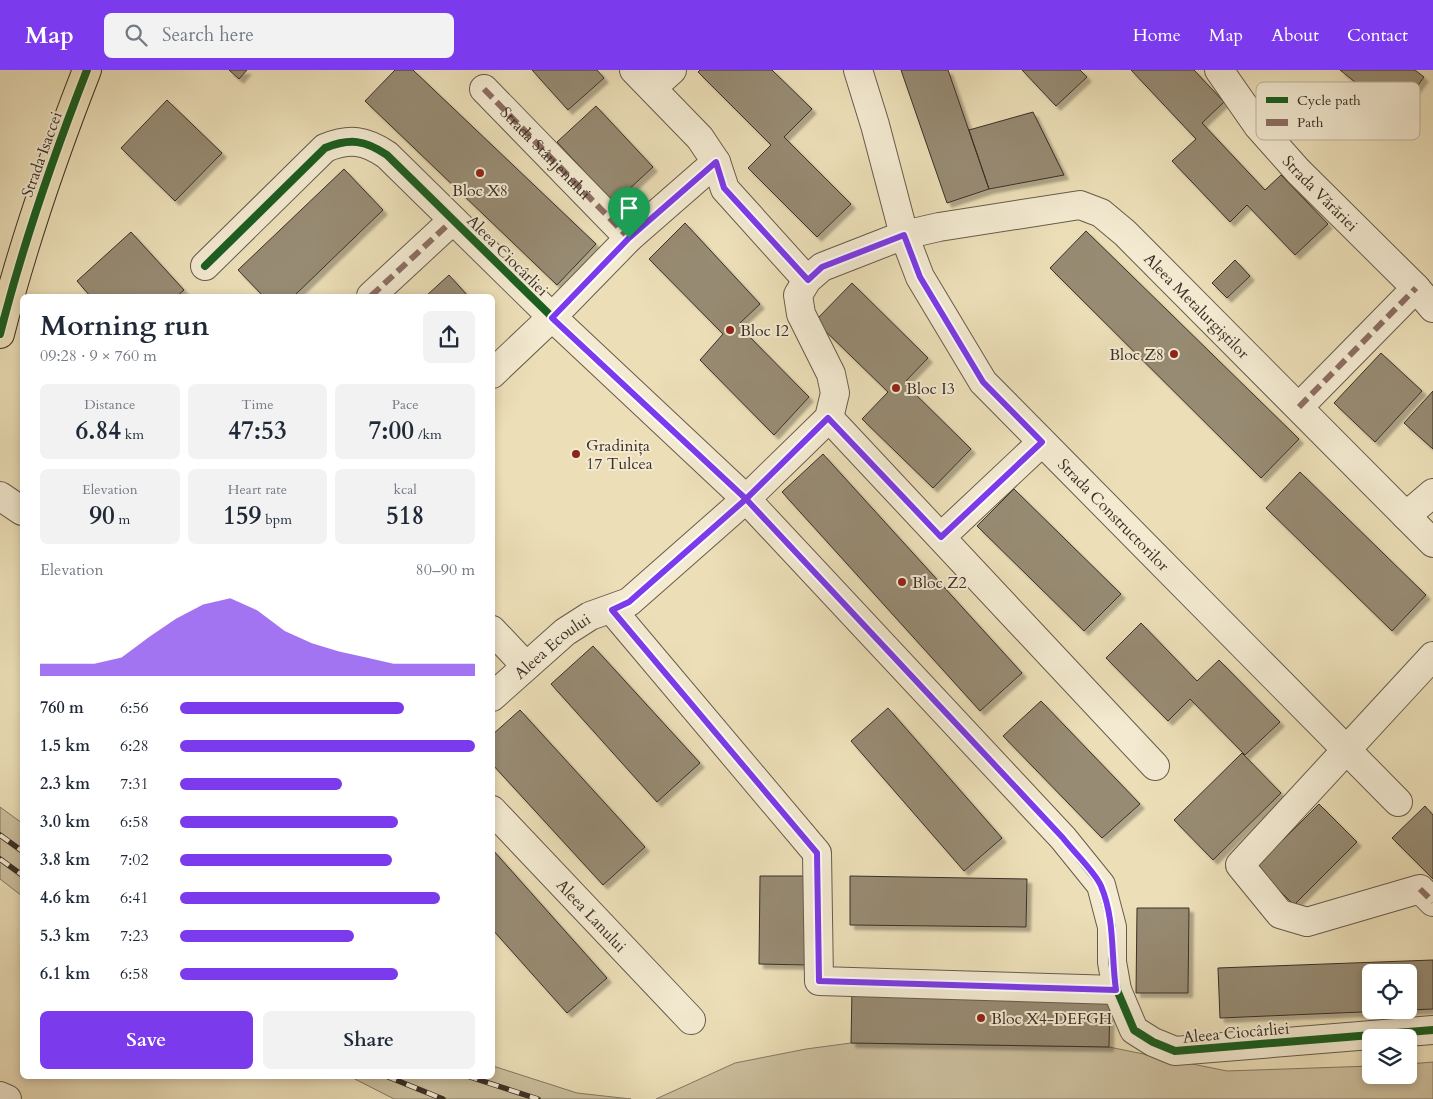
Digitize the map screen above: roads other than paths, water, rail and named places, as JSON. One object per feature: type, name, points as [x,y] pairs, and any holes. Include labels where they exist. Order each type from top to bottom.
[{"type":"main road","name":"Strada Isaccei","points":[[0,334],[18,264],[56,148],[87,70]]},
{"type":"street","points":[[672,70],[643,79],[700,138],[716,162],[724,188],[808,280]]},
{"type":"street","name":"Strada Vărăriei","points":[[1219,70],[1256,123]]},
{"type":"street","name":"Strada Constructorilor","points":[[857,72],[904,235],[920,277],[983,382],[1398,802]]},
{"type":"street","name":"Strada Stânjenului","points":[[484,88],[629,238]]},
{"type":"street","name":"Strada Vărăriei","points":[[1270,140],[1298,171],[1424,298]]},
{"type":"street","name":"Aleea Ciocârliei","points":[[205,266],[325,148],[342,141],[373,145],[388,155],[552,318],[746,499],[1056,830],[1101,885],[1112,927],[1112,962],[1116,990],[1134,1030],[1153,1042],[1175,1051],[1433,1030]]},
{"type":"street","points":[[495,371],[552,318],[629,238],[716,162]]},
{"type":"street","name":"Aleea Metalurgiștilor","points":[[904,235],[939,227],[1080,205],[1101,213],[1125,233],[1433,543]]},
{"type":"street","points":[[373,294],[453,220]]},
{"type":"street","name":"Aleea Ecoului","points":[[495,694],[565,632],[590,616],[612,610],[629,602],[746,499],[828,418],[835,393],[831,374],[801,314],[798,295],[808,280],[822,267],[904,235]]},
{"type":"street","points":[[1298,407],[1424,298]]},
{"type":"street","points":[[828,418],[1155,766]]},
{"type":"street","points":[[941,537],[1042,442]]},
{"type":"street","points":[[1406,516],[1433,493]]},
{"type":"street","points":[[0,496],[20,510]]},
{"type":"street","points":[[612,610],[817,853],[819,981],[1116,990]]},
{"type":"street","points":[[495,633],[526,666]]},
{"type":"street","points":[[1426,896],[1307,922],[1280,914],[1240,865],[1433,656]]},
{"type":"street","name":"Aleea Lanului","points":[[495,813],[691,1020]]},
{"type":"street","points":[[0,1096],[8,1099]]},
{"type":"railway","points":[[0,835],[20,850]]},
{"type":"railway","points":[[0,859],[20,874]]},
{"type":"railway","points":[[393,1079],[443,1099]]},
{"type":"railway","points":[[476,1079],[538,1099]]},
{"type":"place","name":"Bloc X8","points":[[480,173]]},
{"type":"place","name":"Bloc I2","points":[[730,330]]},
{"type":"place","name":"Bloc Z8","points":[[1174,354]]},
{"type":"place","name":"Bloc I3","points":[[896,388]]},
{"type":"place","name":"Gradinița 17 Tulcea","points":[[576,454]]},
{"type":"place","name":"Bloc Z2","points":[[902,582]]},
{"type":"place","name":"Bloc X4-DEFGH","points":[[981,1018]]}]
